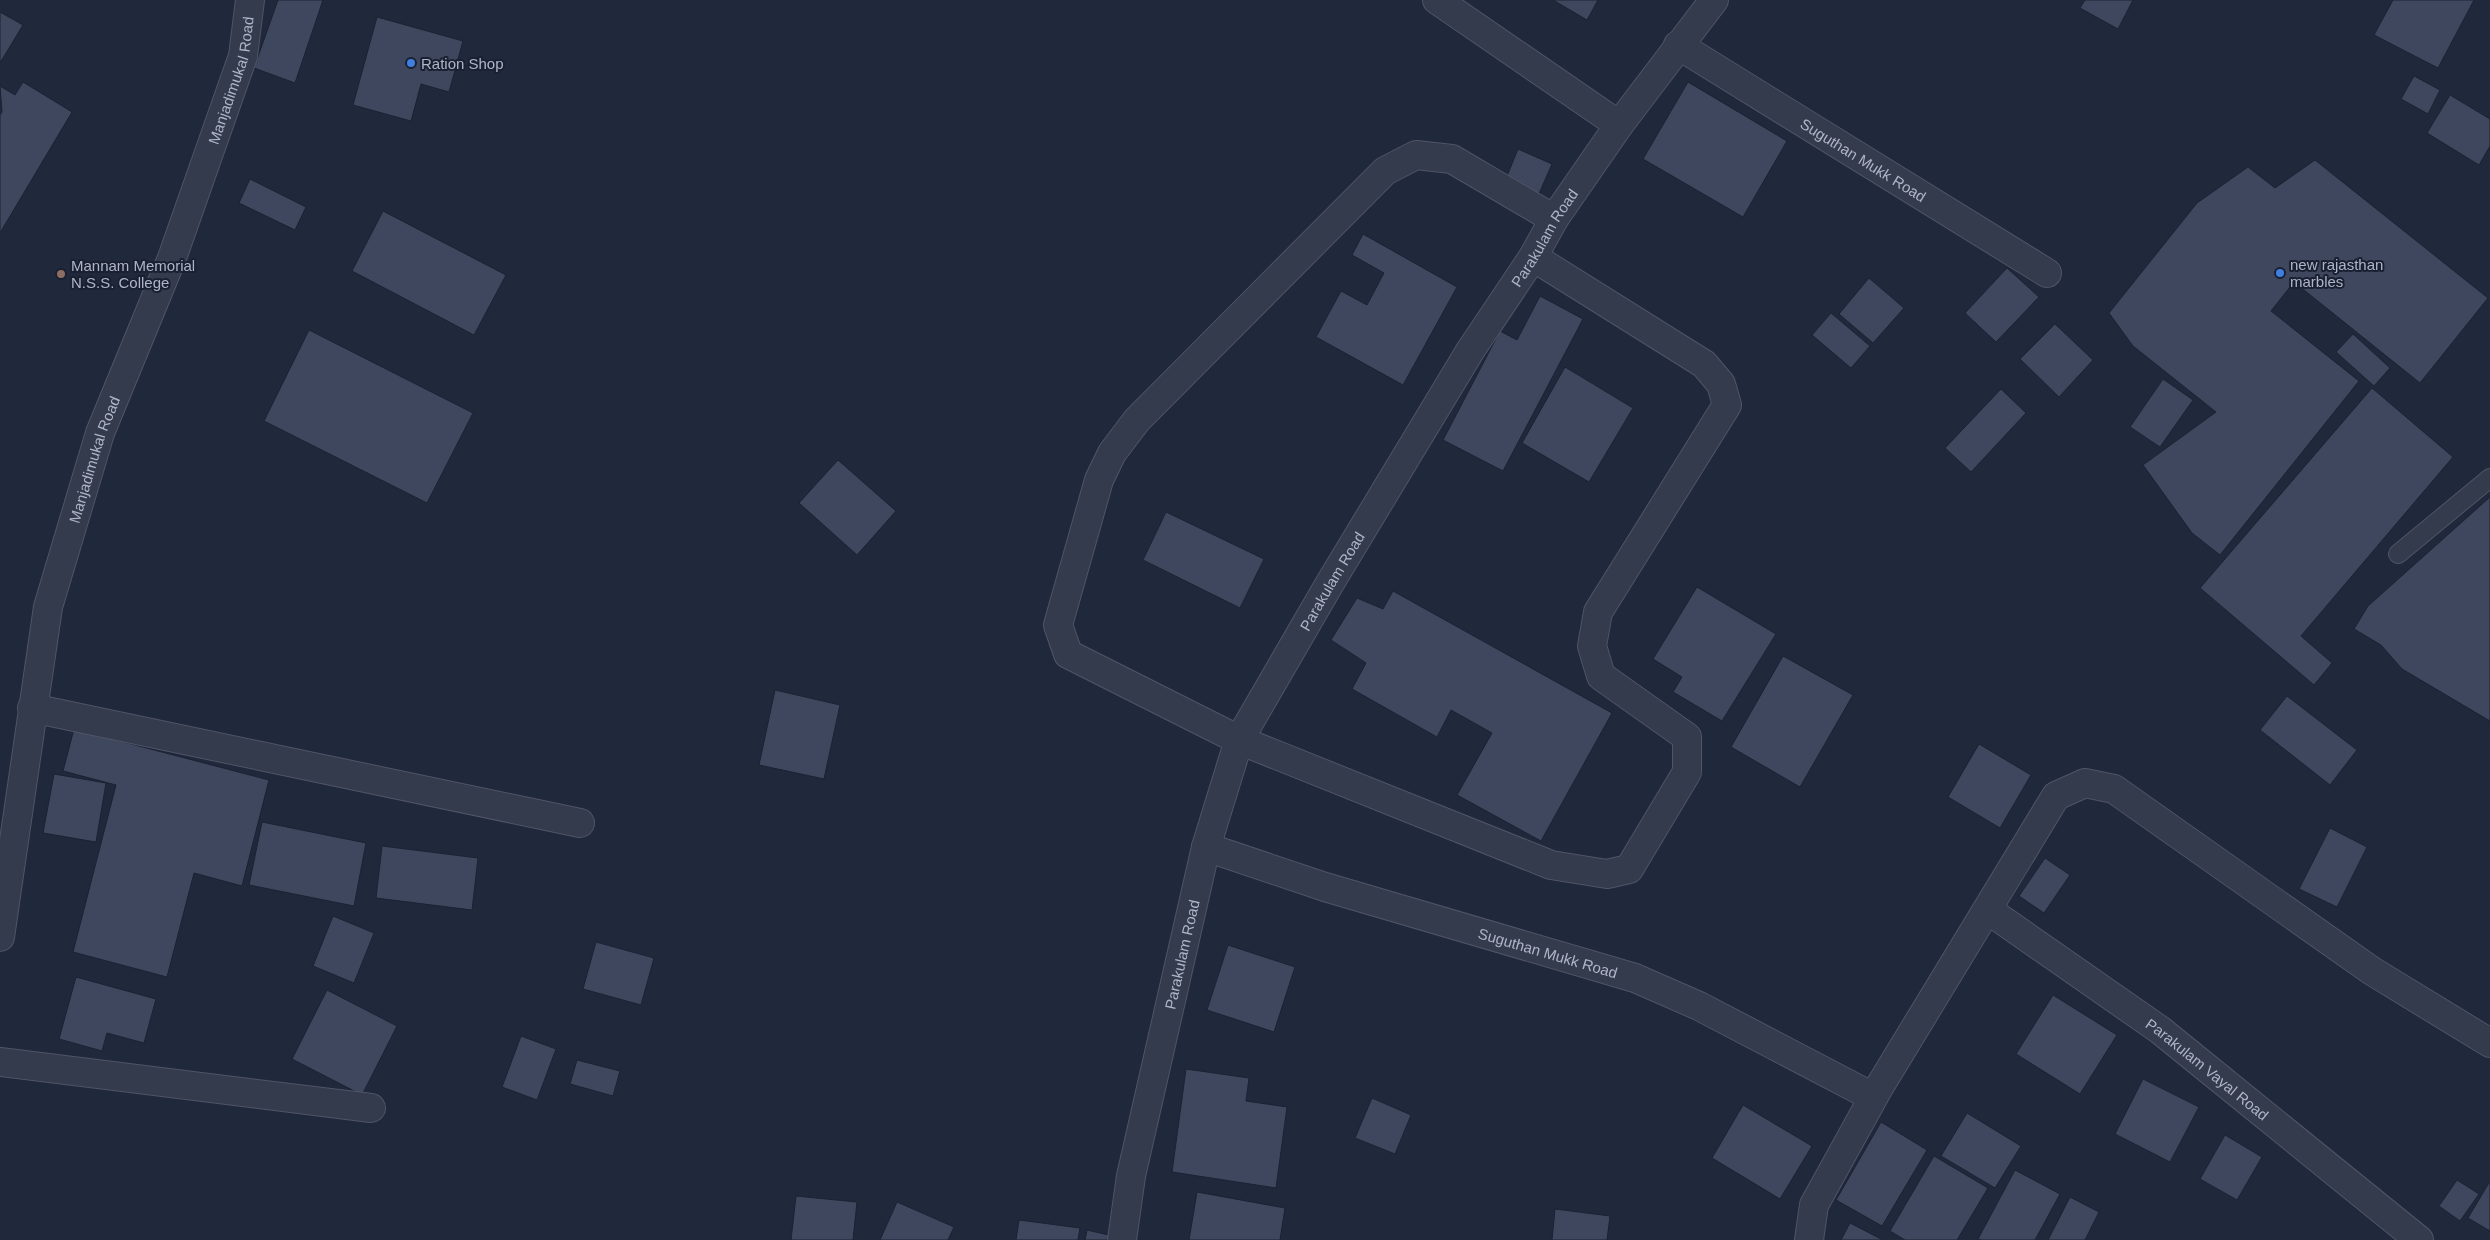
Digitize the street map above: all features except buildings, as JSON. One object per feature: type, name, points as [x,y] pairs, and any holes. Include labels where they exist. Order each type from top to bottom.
[{"type":"street","name":"Manjadimukal Road","points":[[0,937],[48,607],[100,433],[172,258],[243,56],[250,0]]},
{"type":"street","points":[[1436,0],[1619,125]]},
{"type":"street","name":"Parakulam Road","points":[[1122,1240],[1131,1176],[1206,847],[1239,740],[1295,642],[1470,351],[1533,257],[1554,219],[1619,125],[1714,0]]},
{"type":"street","name":"Suguthan Mukk Road","points":[[1678,45],[2048,272]]},
{"type":"street","points":[[1533,257],[1704,364],[1721,384],[1727,406],[1598,612],[1592,646],[1601,676],[1687,737],[1687,772],[1673,792],[1648,840],[1630,869],[1607,874],[1551,865],[1239,740],[1104,674],[1068,654],[1058,625],[1100,480],[1112,453],[1137,420],[1385,171],[1416,155],[1452,159],[1554,219]]},
{"type":"street","points":[[32,708],[580,824]]},
{"type":"street","points":[[1809,1240],[1814,1205],[1873,1097],[2056,796],[2086,783],[2114,789],[2372,972],[2490,1044]]},
{"type":"street","name":"Suguthan Mukk Road","points":[[1206,847],[1325,888],[1635,978],[1699,1006],[1873,1097]]},
{"type":"street","name":"Parakulam Vayal Road","points":[[1988,910],[2160,1030],[2419,1240]]},
{"type":"street","points":[[0,1062],[371,1108]]},
{"type":"lane","points":[[2398,554],[2490,478]]},
{"type":"place","name":"Ration Shop","points":[[411,63]]},
{"type":"place","name":"new rajasthan marbles","points":[[2280,273]]},
{"type":"place","name":"Mannam Memorial N.S.S. College","points":[[61,274]]}]
